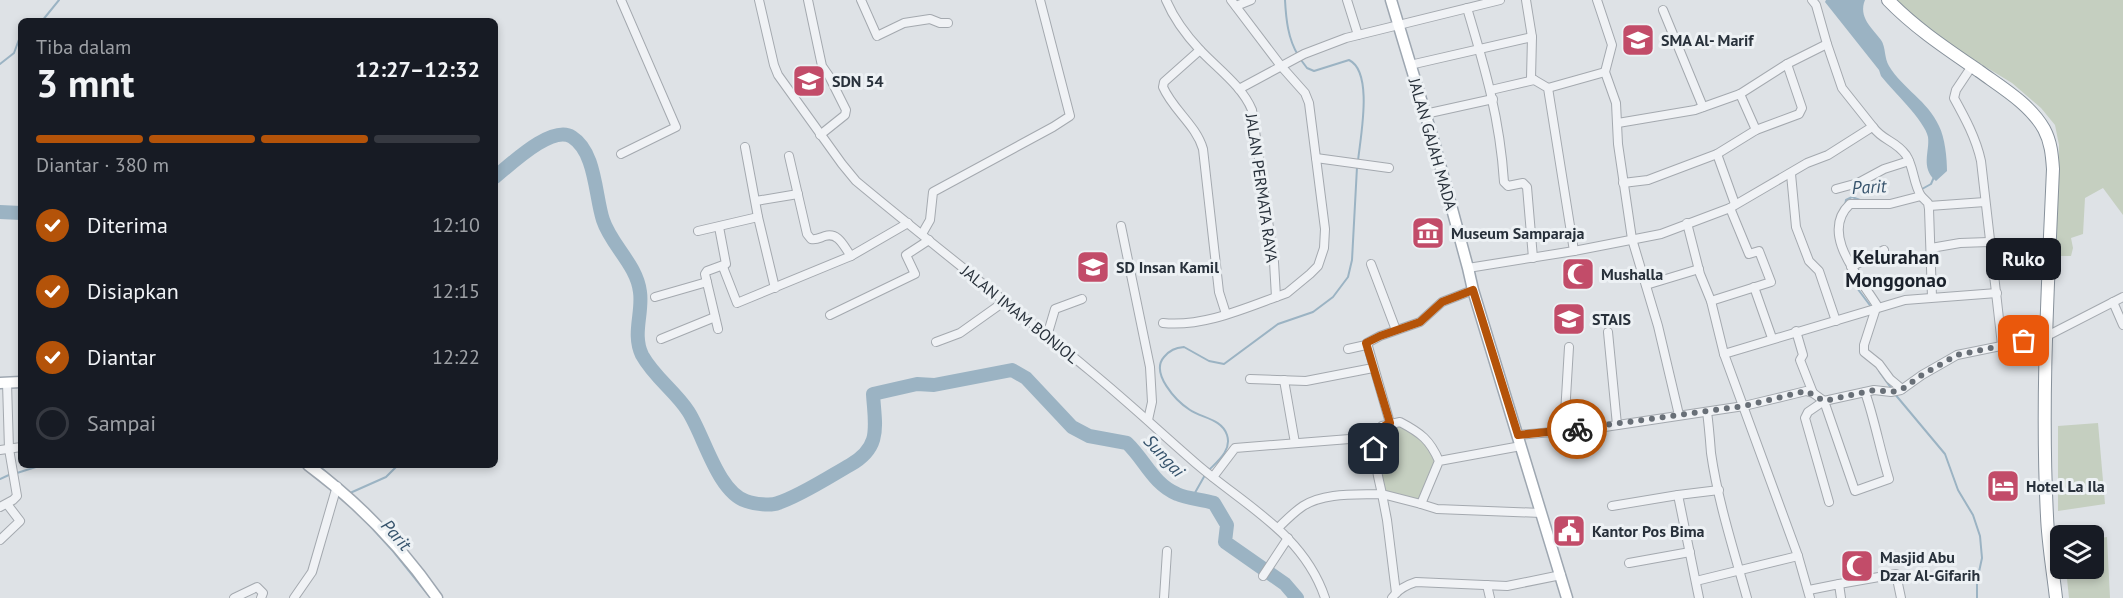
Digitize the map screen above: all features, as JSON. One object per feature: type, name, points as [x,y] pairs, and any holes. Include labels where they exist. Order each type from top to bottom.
[{"type":"highway","points":[[1888,0],[1907,19],[2029,110],[2044,129],[2052,149],[2044,423],[2047,519],[2056,598]]},
{"type":"main road","name":"JALAN GAJAH MADA","points":[[1391,0],[1473,290],[1567,598]]},
{"type":"main road","points":[[312,468],[337,486],[396,544],[435,598]]},
{"type":"street","points":[[621,0],[676,127],[621,154]]},
{"type":"street","name":"JALAN IMAM BONJOL","points":[[759,0],[778,75],[856,181],[1005,301],[1208,473],[1278,528],[1309,563],[1324,598]]},
{"type":"street","points":[[808,0],[822,66],[846,110],[845,115],[820,135]]},
{"type":"street","points":[[861,0],[877,36],[904,23],[930,19],[948,23]]},
{"type":"street","points":[[922,234],[930,220],[933,192],[1053,128],[1069,116],[1040,0]]},
{"type":"street","name":"JALAN PERMATA RAYA","points":[[1166,0],[1177,21],[1200,50],[1239,89],[1249,103],[1253,116],[1274,262],[1276,297]]},
{"type":"street","points":[[1163,323],[1189,322],[1226,314],[1276,297],[1287,292],[1310,274],[1318,266],[1323,255],[1324,230],[1307,98],[1234,3],[1251,0]]},
{"type":"street","points":[[1347,0],[1358,35]]},
{"type":"street","points":[[1239,89],[1304,54],[1358,35],[1468,5],[1500,0]]},
{"type":"street","points":[[1526,0],[1532,37],[1531,78],[1548,88],[1605,72]]},
{"type":"street","points":[[1597,0],[1612,45],[1605,72],[1616,103],[1618,144],[1632,239],[1658,326],[1679,415]]},
{"type":"street","points":[[1812,0],[1816,5],[1842,88],[1884,138],[1898,145],[1909,161],[1914,182],[1921,196],[1925,198],[1929,206],[1932,297]]},
{"type":"street","points":[[1468,5],[1492,94],[1502,150],[1504,182],[1508,186],[1523,183],[1527,187],[1533,258]]},
{"type":"street","points":[[1663,10],[1703,107]]},
{"type":"street","points":[[1410,65],[1532,37]]},
{"type":"street","points":[[1618,123],[1666,116],[1703,107],[1740,94],[1787,64],[1827,44]]},
{"type":"street","points":[[1200,50],[1164,82],[1163,87],[1170,100],[1196,132],[1203,149],[1219,292],[1226,314]]},
{"type":"street","points":[[1623,183],[1648,180],[1717,154],[1756,130],[1798,114],[1803,110],[1787,64]]},
{"type":"street","points":[[1972,66],[1956,90],[1954,98],[1978,148],[2002,345]]},
{"type":"street","points":[[1425,114],[1534,80]]},
{"type":"street","points":[[1548,88],[1574,251]]},
{"type":"street","points":[[1740,94],[1756,130]]},
{"type":"street","points":[[1468,268],[1661,234],[1733,206],[1807,163],[1828,155],[1874,127]]},
{"type":"street","points":[[745,147],[758,217],[775,288]]},
{"type":"street","points":[[1711,301],[1771,282],[1759,251],[1749,254],[1717,154]]},
{"type":"street","points":[[789,156],[808,237],[813,240],[830,235],[836,236],[851,256]]},
{"type":"street","points":[[1316,158],[1389,168]]},
{"type":"street","points":[[1836,189],[1858,183],[1884,169],[1909,161]]},
{"type":"street","points":[[1791,174],[1796,227],[1809,261],[1819,271],[1836,321]]},
{"type":"street","points":[[756,201],[798,194]]},
{"type":"street","points":[[1902,390],[1879,364],[1864,352],[1874,308],[1845,256],[1838,230],[1843,211],[1850,204],[1890,204],[1921,196]]},
{"type":"street","points":[[1929,206],[1986,202]]},
{"type":"street","points":[[698,231],[758,217]]},
{"type":"street","points":[[723,267],[737,303],[851,256],[908,223]]},
{"type":"street","points":[[1687,223],[1699,269],[1711,301],[1724,354],[1798,556],[1809,594],[1839,584],[1896,574],[1901,598]]},
{"type":"street","points":[[1121,226],[1150,366],[1152,402],[1148,420]]},
{"type":"street","points":[[718,329],[706,282],[707,271],[723,267],[726,262],[719,227]]},
{"type":"street","points":[[830,315],[915,274],[906,255],[929,240]]},
{"type":"street","points":[[1931,248],[1960,243],[1989,242]]},
{"type":"street","points":[[1851,267],[1884,250]]},
{"type":"street","points":[[1371,264],[1396,330]]},
{"type":"street","points":[[1646,285],[1699,269]]},
{"type":"street","points":[[655,297],[706,282]]},
{"type":"street","points":[[1755,287],[1772,338]]},
{"type":"street","points":[[1348,349],[1366,345],[1370,340],[1420,322],[1442,302],[1473,290]]},
{"type":"street","points":[[1724,354],[1905,300],[1996,293]]},
{"type":"street","points":[[1829,502],[1805,418],[1808,412],[1824,401],[1874,390],[1891,392],[1902,390],[1947,359],[2045,337],[2123,297]]},
{"type":"street","points":[[1047,336],[1055,309],[1082,299]]},
{"type":"street","points":[[936,342],[960,333],[1005,301]]},
{"type":"street","points":[[2113,302],[2123,325]]},
{"type":"street","points":[[661,339],[715,317]]},
{"type":"street","points":[[1796,331],[1803,355],[1800,360],[1813,393]]},
{"type":"street","points":[[1608,332],[1617,425]]},
{"type":"street","points":[[1366,345],[1390,423]]},
{"type":"street","points":[[1564,431],[1569,347]]},
{"type":"street","points":[[1250,379],[1306,381],[1373,368]]},
{"type":"street","points":[[1284,380],[1295,443]]},
{"type":"street","points":[[0,540],[20,521],[3,505],[17,497],[5,449],[4,383]]},
{"type":"street","points":[[1518,435],[1617,425],[1707,412],[1744,406],[1806,391],[1824,401],[1855,491],[1889,479],[1865,392]]},
{"type":"street","points":[[1707,412],[1712,441],[1711,452],[1719,490],[1747,598]]},
{"type":"street","points":[[1394,597],[1387,520],[1376,466],[1375,437],[1382,426],[1400,422],[1423,436],[1432,446],[1439,461],[1421,504]]},
{"type":"street","points":[[1208,473],[1235,448],[1375,437]]},
{"type":"street","points":[[1439,461],[1521,447]]},
{"type":"street","points":[[294,598],[312,572],[337,486]]},
{"type":"street","points":[[1612,506],[1719,490]]},
{"type":"street","points":[[1278,528],[1301,508],[1316,501],[1337,496],[1382,494],[1437,509],[1540,513]]},
{"type":"street","points":[[1678,495],[1699,598]]},
{"type":"street","points":[[1263,576],[1288,538]]},
{"type":"street","points":[[1164,598],[1167,551]]},
{"type":"street","points":[[1629,563],[1690,552]]},
{"type":"street","points":[[1696,581],[1798,556]]},
{"type":"street","points":[[1394,597],[1405,586],[1416,582],[1515,586],[1561,575]]},
{"type":"street","points":[[1839,584],[1841,598]]},
{"type":"street","points":[[1487,585],[1490,598]]},
{"type":"street","points":[[234,598],[257,587],[262,593],[261,598]]},
{"type":"green space","points":[[1896,0],[2123,0],[2123,215],[2103,188],[2085,198],[2083,234],[2071,238],[2073,248],[2071,256],[2056,256],[2059,145],[2055,125],[2041,108],[2012,83],[1933,35]]},
{"type":"green space","points":[[2098,423],[2105,504],[2058,511],[2058,426]]},
{"type":"green space","points":[[1400,425],[1419,436],[1435,459],[1419,501],[1383,490],[1380,459],[1384,428]]},
{"type":"green space","points":[[2104,537],[2107,537],[2110,598],[2069,598],[2067,579],[2104,579]]},
{"type":"water","points":[[1826,0],[1865,0],[1863,12],[1870,27],[1883,43],[1889,66],[1901,82],[1929,109],[1941,131],[1947,171],[1936,181],[1928,171],[1926,130],[1881,76],[1879,70],[1825,2]]},
{"type":"waterway","points":[[44,18],[59,0]]},
{"type":"waterway","points":[[1285,0],[1290,36],[1298,55]]},
{"type":"waterway","points":[[0,64],[14,53],[18,42]]},
{"type":"waterway","points":[[1301,60],[1307,68],[1314,71],[1349,60],[1357,67],[1361,78],[1364,107],[1358,161]]},
{"type":"waterway","name":"Sungai","points":[[498,175],[532,148],[554,136],[564,134],[580,144],[594,175],[603,220],[638,282],[641,300],[638,339],[642,355],[688,411],[727,486],[746,501],[771,504],[787,500],[860,458],[872,443],[874,435],[873,394],[917,384],[934,385],[1012,370],[1026,378],[1072,427],[1089,436],[1127,443],[1155,478],[1169,490],[1181,496],[1214,503],[1227,525],[1225,542],[1285,584],[1297,598]]},
{"type":"waterway","points":[[1209,470],[1226,450],[1227,435],[1221,425],[1190,410],[1166,386],[1160,371],[1164,357],[1171,351],[1184,347],[1209,361],[1224,364],[1278,324],[1313,312],[1333,297],[1348,277],[1352,260],[1357,167]]},
{"type":"waterway","name":"Parit","points":[[1922,189],[1931,184],[1934,177]]},
{"type":"waterway","name":"Parit","points":[[1845,206],[1846,200],[1852,197],[1860,200]]},
{"type":"waterway","points":[[0,212],[18,213]]},
{"type":"waterway","name":"Parit","points":[[1846,264],[1857,288],[1872,308]]},
{"type":"waterway","name":"Parit","points":[[1879,371],[1891,388]]},
{"type":"waterway","name":"Parit","points":[[1894,393],[1945,454],[1958,490],[1973,515],[1980,536],[1982,558],[1977,581],[1977,598]]},
{"type":"waterway","name":"Parit","points":[[17,473],[33,468]]},
{"type":"waterway","name":"Parit","points":[[321,468],[334,479]]},
{"type":"waterway","name":"Parit","points":[[350,493],[386,477],[395,468]]},
{"type":"waterway","name":"Parit","points":[[0,479],[11,474]]},
{"type":"waterway","points":[[1192,498],[1205,475]]},
{"type":"waterway","name":"Parit","points":[[362,517],[430,597]]},
{"type":"way so far","points":[[1577,429],[1598,428],[1744,406],[1806,391],[1824,401],[1874,390],[1891,392],[1901,390],[1947,359],[1957,355],[2024,341]]},
{"type":"place","name":"SMA Al- Marif","points":[[1638,40]]},
{"type":"place","name":"SDN 54","points":[[809,81]]},
{"type":"place","name":"Museum Samparaja","points":[[1428,233]]},
{"type":"place","name":"SD Insan Kamil","points":[[1093,267]]},
{"type":"place","name":"Mushalla","points":[[1578,274]]},
{"type":"place","name":"STAIS","points":[[1569,319]]},
{"type":"place","name":"Ruko","points":[[2024,341]]},
{"type":"place","name":"Hotel La Ila","points":[[2003,486]]},
{"type":"place","name":"Kantor Pos Bima","points":[[1569,531]]},
{"type":"place","name":"Masjid Abu Dzar Al-Gifarih","points":[[1857,566]]},
{"type":"district","name":"Kelurahan Monggonao","points":[[1896,268]]},
{"type":"route","points":[[1374,449],[1375,437],[1382,426],[1390,423],[1366,343],[1420,322],[1442,302],[1473,290],[1518,435],[1577,429]]}]
